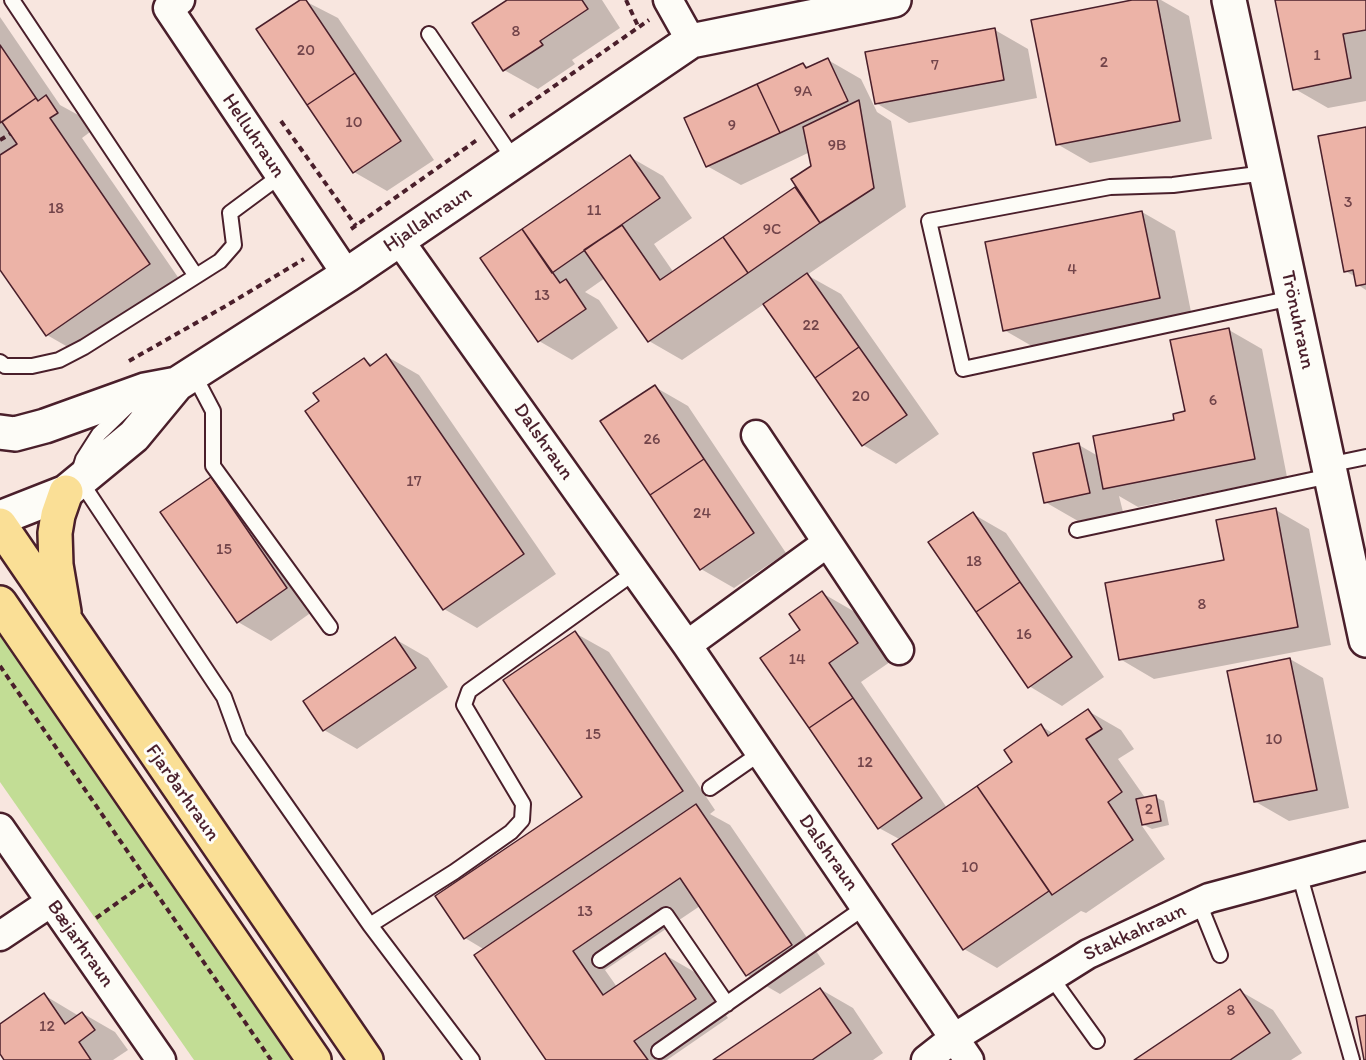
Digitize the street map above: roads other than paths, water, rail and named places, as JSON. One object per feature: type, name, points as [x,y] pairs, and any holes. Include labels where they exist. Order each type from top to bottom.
[{"type":"main road","points":[[67,626],[56,565],[55,533],[74,487]]},
{"type":"main road","name":"Fjarðarhraun","points":[[0,525],[366,1060]]},
{"type":"main road","points":[[0,603],[314,1060]]},
{"type":"street","points":[[668,0],[691,41]]},
{"type":"street","name":"Hjallahraun","points":[[0,518],[74,487],[134,436],[185,379],[347,275],[691,41],[894,0]]},
{"type":"street","name":"Trönuhraun","points":[[1229,0],[1366,640]]},
{"type":"street","name":"Helluhraun","points":[[170,3],[280,176],[347,275]]},
{"type":"street","name":"Dalshraun","points":[[399,240],[687,645],[759,754],[962,1049]]},
{"type":"street","points":[[0,432],[15,434],[45,426],[145,390],[185,379]]},
{"type":"street","points":[[756,435],[899,650]]},
{"type":"street","points":[[687,645],[827,543]]},
{"type":"street","name":"Bæjarhraun","points":[[3,839],[74,934],[161,1060]]},
{"type":"street","name":"Stakkahraun","points":[[926,1060],[962,1049],[1051,977],[1088,954],[1198,903],[1366,856]]},
{"type":"street","points":[[0,936],[51,902]]},
{"type":"lane","points":[[12,0],[196,276]]},
{"type":"lane","points":[[429,34],[516,161]]},
{"type":"lane","points":[[1265,173],[1173,185],[1110,187],[929,221],[963,369],[1292,298]]},
{"type":"lane","points":[[0,362],[5,366],[32,366],[58,360],[84,347],[220,261],[234,245],[230,213],[280,176]]},
{"type":"lane","points":[[185,379],[213,411],[213,466],[330,627]]},
{"type":"lane","points":[[145,390],[99,434],[83,459],[74,487],[224,697],[239,738],[370,925],[472,1060]]},
{"type":"lane","points":[[1077,530],[1329,470],[1366,457]]},
{"type":"lane","points":[[370,925],[454,872],[511,832],[522,820],[523,804],[464,705],[469,691],[635,572]]},
{"type":"lane","points":[[710,788],[759,754]]},
{"type":"lane","points":[[1299,873],[1352,1060]]},
{"type":"lane","points":[[1198,903],[1220,955]]},
{"type":"lane","points":[[659,1051],[865,907]]},
{"type":"lane","points":[[600,960],[666,915],[727,1004]]},
{"type":"lane","points":[[1051,977],[1097,1041]]}]
